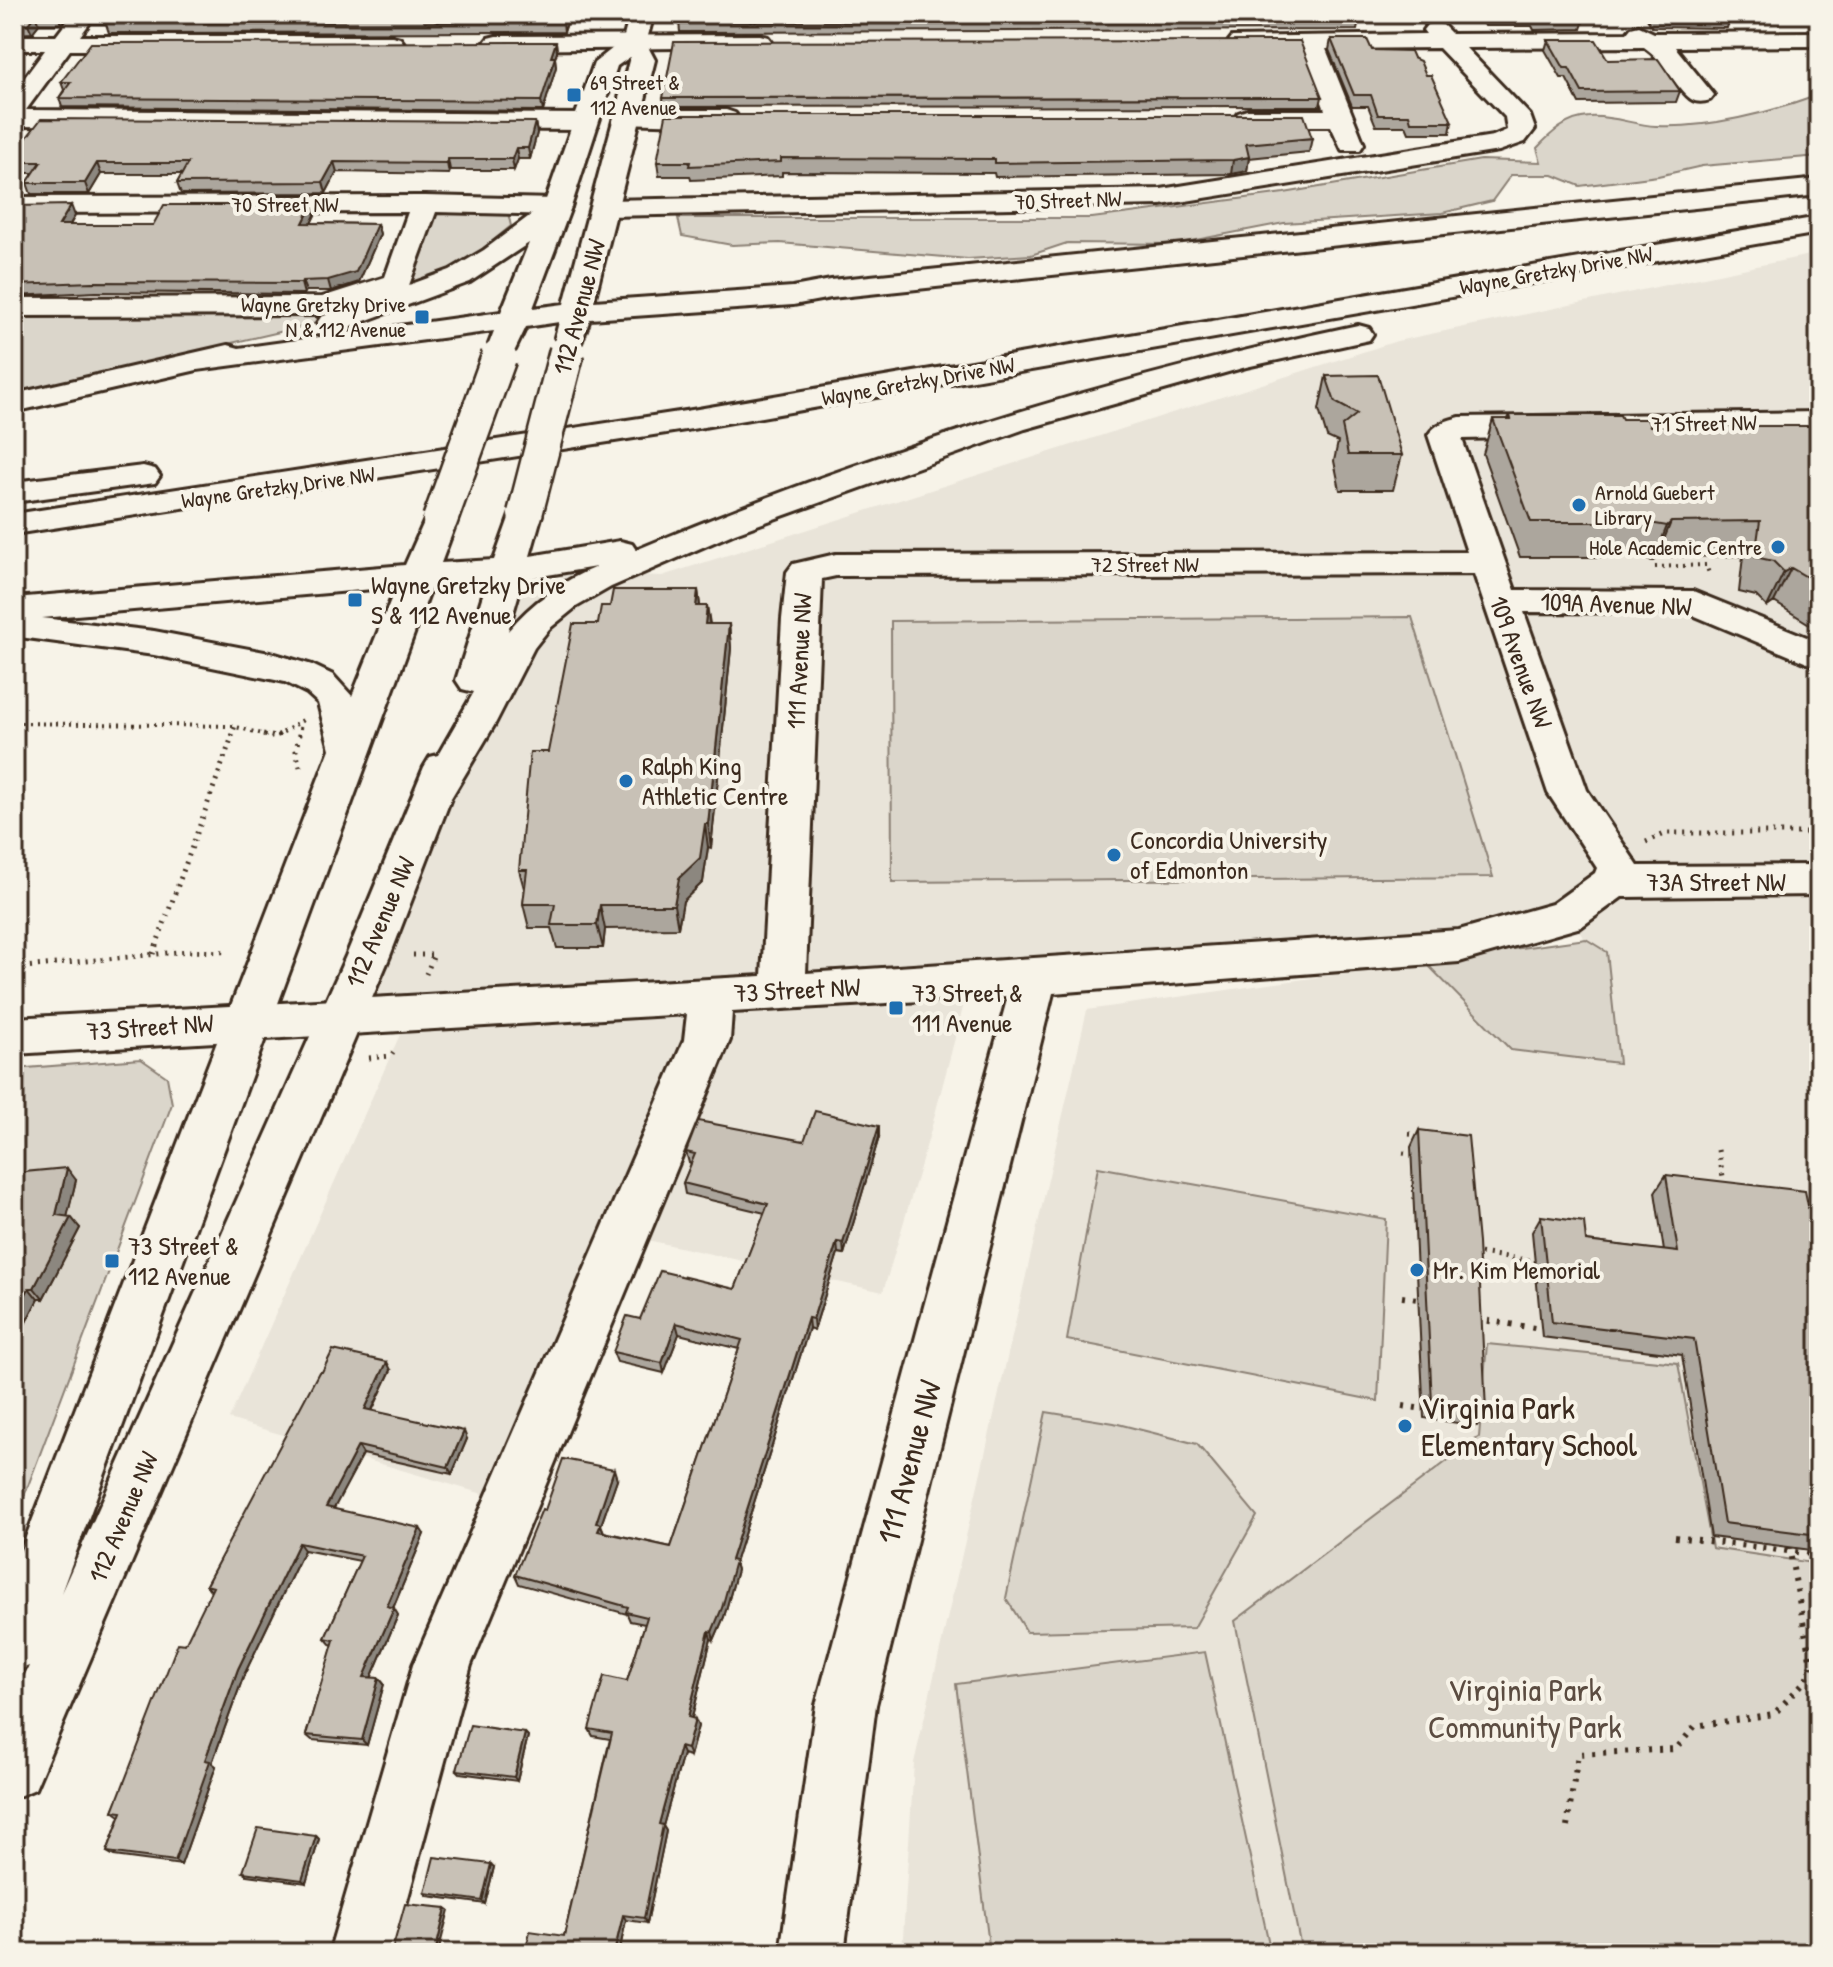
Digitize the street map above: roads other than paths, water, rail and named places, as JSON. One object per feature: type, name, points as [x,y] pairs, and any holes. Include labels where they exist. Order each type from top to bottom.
[{"type":"main road","points":[[14,109],[85,14]]},
{"type":"main road","name":"112 Avenue NW","points":[[14,1643],[350,749],[421,576],[606,63],[634,43],[642,14]]},
{"type":"main road","points":[[1420,14],[1447,42]]},
{"type":"main road","points":[[1606,14],[1668,53],[1701,95]]},
{"type":"main road","points":[[1782,14],[1819,32]]},
{"type":"main road","points":[[1215,42],[1819,39]]},
{"type":"main road","points":[[471,43],[791,42]]},
{"type":"main road","points":[[1311,42],[1359,165]]},
{"type":"main road","name":"70 Street NW","points":[[606,208],[1161,197],[1499,143],[1516,136],[1522,129],[1517,115],[1447,42]]},
{"type":"main road","points":[[14,43],[408,43]]},
{"type":"main road","name":"112 Avenue NW","points":[[14,1768],[340,1015],[434,794],[466,710],[510,570],[629,118],[643,60],[634,43]]},
{"type":"main road","points":[[14,118],[585,122]]},
{"type":"main road","points":[[629,118],[743,118]]},
{"type":"main road","points":[[1215,118],[1341,118]]},
{"type":"main road","points":[[200,362],[577,311],[793,296],[831,289],[1819,187]]},
{"type":"main road","name":"Wayne Gretzky Drive NW","points":[[14,492],[173,472],[658,400],[1819,201]]},
{"type":"main road","points":[[14,307],[324,306],[398,282],[425,204]]},
{"type":"main road","name":"70 Street NW","points":[[14,205],[425,204],[556,208]]},
{"type":"main road","points":[[14,403],[200,362],[311,330],[460,276],[494,256],[556,208]]},
{"type":"main road","name":"Wayne Gretzky Drive NW","points":[[14,524],[358,475],[653,428],[1819,225]]},
{"type":"main road","points":[[434,794],[476,724],[518,643],[536,621],[563,599],[598,579],[723,526],[1014,422],[1227,362],[1819,239]]},
{"type":"main road","points":[[596,246],[630,275],[706,288],[831,289]]},
{"type":"main road","name":"71 Street NW","points":[[1447,431],[1460,427],[1819,422]]},
{"type":"main road","name":"109 Avenue NW","points":[[1447,431],[1443,439],[1568,793],[1612,869]]},
{"type":"main road","points":[[14,609],[510,570],[595,558],[723,526]]},
{"type":"main road","name":"72 Street NW","points":[[805,572],[836,565],[1486,563]]},
{"type":"main road","name":"111 Avenue NW","points":[[783,990],[800,619],[805,572]]},
{"type":"main road","name":"109A Avenue NW","points":[[1499,601],[1693,602],[1819,656]]},
{"type":"main road","points":[[14,628],[74,631],[172,645],[280,668],[322,684],[334,697],[343,718],[350,749]]},
{"type":"main road","name":"73 Street NW","points":[[14,1036],[1035,977],[1459,946],[1566,916],[1612,869]]},
{"type":"main road","name":"73A Street NW","points":[[1612,869],[1819,880]]},
{"type":"main road","name":"111 Avenue NW","points":[[812,1953],[846,1705],[1035,977]]},
{"type":"main road","points":[[361,1953],[442,1665],[707,1040],[712,994]]},
{"type":"place","name":"69 Street & 112 Avenue","points":[[574,95]]},
{"type":"place","name":"Wayne Gretzky Drive N & 112 Avenue","points":[[422,317]]},
{"type":"place","name":"Arnold Guebert Library","points":[[1579,505]]},
{"type":"place","name":"Hole Academic Centre","points":[[1778,547]]},
{"type":"place","name":"Wayne Gretzky Drive S & 112 Avenue","points":[[355,600]]},
{"type":"place","name":"Ralph King Athletic Centre","points":[[626,781]]},
{"type":"place","name":"Concordia University of Edmonton","points":[[1114,855]]},
{"type":"place","name":"73 Street & 111 Avenue","points":[[896,1008]]},
{"type":"place","name":"73 Street & 112 Avenue","points":[[112,1261]]},
{"type":"place","name":"Mr. Kim Memorial","points":[[1417,1270]]},
{"type":"place","name":"Virginia Park Elementary School","points":[[1405,1426]]},
{"type":"park label","name":"Virginia Park Community Park","points":[[1525,1708]]}]
